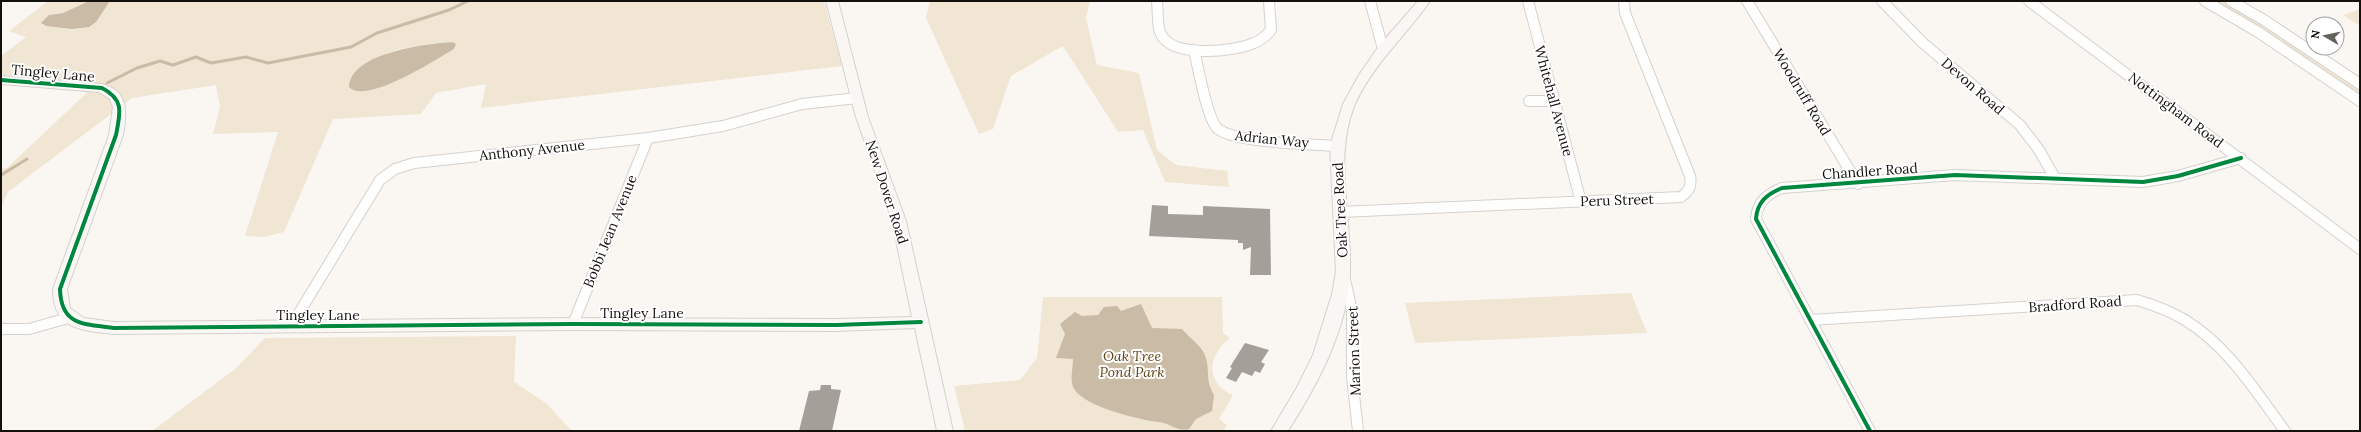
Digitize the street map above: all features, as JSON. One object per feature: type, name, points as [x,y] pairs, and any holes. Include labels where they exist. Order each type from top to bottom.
[{"type":"street","name":"New Dover Road","points":[[832,1],[857,98],[899,221],[945,431]]},
{"type":"street","points":[[1157,1],[1160,32],[1177,46],[1194,50],[1245,48],[1265,39],[1272,25],[1269,1]]},
{"type":"street","points":[[1370,1],[1383,49]]},
{"type":"street","name":"Oak Tree Road","points":[[1279,431],[1320,360],[1334,322],[1343,272],[1337,146],[1349,104],[1383,49],[1424,1]]},
{"type":"street","name":"Whitehall Avenue","points":[[1528,1],[1553,101],[1581,202]]},
{"type":"street","name":"Peru Street","points":[[1340,212],[1681,197],[1688,193],[1691,185],[1690,176],[1625,13],[1624,1]]},
{"type":"street","name":"Woodruff Road","points":[[1747,1],[1858,184]]},
{"type":"street","name":"Devon Road","points":[[1882,1],[1923,42],[2020,125],[2034,140],[2044,155],[2054,178]]},
{"type":"street","name":"Nottingham Road","points":[[2029,1],[2241,158],[2360,249]]},
{"type":"street","points":[[2205,1],[2264,36],[2360,101]]},
{"type":"street","points":[[2231,1],[2264,20],[2360,84]]},
{"type":"street","name":"Adrian Way","points":[[1194,50],[1212,118],[1218,129],[1238,138],[1337,146]]},
{"type":"street","name":"Tingley Lane","points":[[1,80],[102,88],[112,92],[118,101],[120,112],[116,135],[60,288],[60,306],[68,318],[91,325],[114,328],[573,324],[836,325],[921,322]]},
{"type":"street","name":"Anthony Avenue","points":[[291,326],[380,180],[395,168],[414,163],[648,138],[723,126],[802,104],[857,98]]},
{"type":"street","points":[[1529,100],[1553,101]]},
{"type":"street","name":"Bobbi Jean Avenue","points":[[573,324],[648,138]]},
{"type":"street","name":"Chandler Road","points":[[1870,431],[1756,219],[1756,208],[1771,192],[1782,188],[1858,184],[1955,175],[2143,182],[2178,176],[2241,158]]},
{"type":"street","name":"Marion Street","points":[[1343,272],[1352,301],[1355,329],[1352,369],[1358,431]]},
{"type":"street","name":"Bradford Road","points":[[1810,320],[2137,300],[2178,314],[2204,332],[2222,351],[2285,431]]},
{"type":"street","points":[[1,329],[29,329],[68,318]]},
{"type":"green space","points":[[48,1],[89,1],[63,13],[53,14],[42,25],[72,29],[97,19],[110,1],[824,1],[842,66],[481,108],[486,84],[436,93],[421,114],[333,119],[284,232],[264,237],[245,236],[278,132],[213,134],[220,107],[216,85],[132,98],[8,192],[1,207],[1,170],[8,167],[96,84],[1,75],[1,56],[26,37],[9,31]],"holes":[[[452,42],[456,44],[454,49],[391,83],[377,57],[399,49]]]},
{"type":"green space","points":[[930,1],[1090,1],[1086,18],[1097,65],[1139,73],[1157,150],[1176,165],[1227,171],[1229,187],[1165,182],[1143,130],[1118,132],[1063,46],[1011,76],[993,129],[979,134],[926,18]]},
{"type":"green space","points":[[2205,1],[2231,1],[2305,49],[2305,56],[2316,56],[2360,84],[2360,101]]},
{"type":"green space","points":[[2360,9],[2360,26],[2345,16],[2343,15]]},
{"type":"green space","points":[[1631,293],[1647,333],[1415,343],[1405,303]]},
{"type":"green space","name":"Oak Tree Pond Park","points":[[1043,297],[1222,297],[1223,333],[1230,338],[1222,345],[1217,353],[1213,361],[1212,369],[1217,384],[1233,395],[1219,419],[1227,425],[1224,430],[1225,431],[965,431],[954,386],[1020,380],[1037,358]]},
{"type":"green space","points":[[516,336],[514,382],[546,403],[572,431],[152,431],[235,369],[265,338]]},
{"type":"shaded area","points":[[89,1],[110,1],[96,22],[89,27],[72,29],[46,26],[41,23],[49,15],[63,13]]},
{"type":"shaded area","points":[[452,42],[456,44],[454,49],[417,71],[385,86],[370,90],[358,91],[349,87],[353,75],[362,65],[376,58],[409,48]]},
{"type":"shaded area","points":[[1141,304],[1152,328],[1182,329],[1199,346],[1206,358],[1210,385],[1214,395],[1212,411],[1196,419],[1189,429],[1184,430],[1163,423],[1125,415],[1087,400],[1078,394],[1073,387],[1073,359],[1056,358],[1065,334],[1060,324],[1075,312],[1082,316],[1098,315],[1104,307],[1117,306],[1121,311]]},
{"type":"building","points":[[1152,205],[1168,206],[1168,214],[1203,215],[1203,206],[1270,209],[1271,275],[1250,275],[1251,247],[1243,250],[1243,243],[1238,243],[1238,240],[1149,236]]},
{"type":"building","points":[[1245,343],[1269,350],[1261,362],[1265,364],[1260,373],[1255,371],[1252,376],[1242,372],[1236,382],[1226,378],[1232,368],[1230,367]]},
{"type":"building","points":[[821,385],[831,385],[831,389],[841,390],[832,431],[799,431],[809,391],[820,390]]},
{"type":"waterway","points":[[107,83],[137,68],[160,61],[173,65],[196,57],[211,63],[246,57],[268,63],[351,47],[377,33],[449,10],[468,1]]},
{"type":"waterway","points":[[1,175],[27,159]]},
{"type":"cycle path","points":[[1,80],[102,88],[115,96],[118,101],[120,113],[116,135],[60,289],[60,301],[63,310],[68,317],[83,324],[114,328],[573,324],[836,325],[921,322]]},
{"type":"cycle path","points":[[1870,431],[1756,219],[1756,213],[1760,203],[1771,193],[1782,188],[1955,175],[2143,182],[2178,176],[2241,158]]}]
